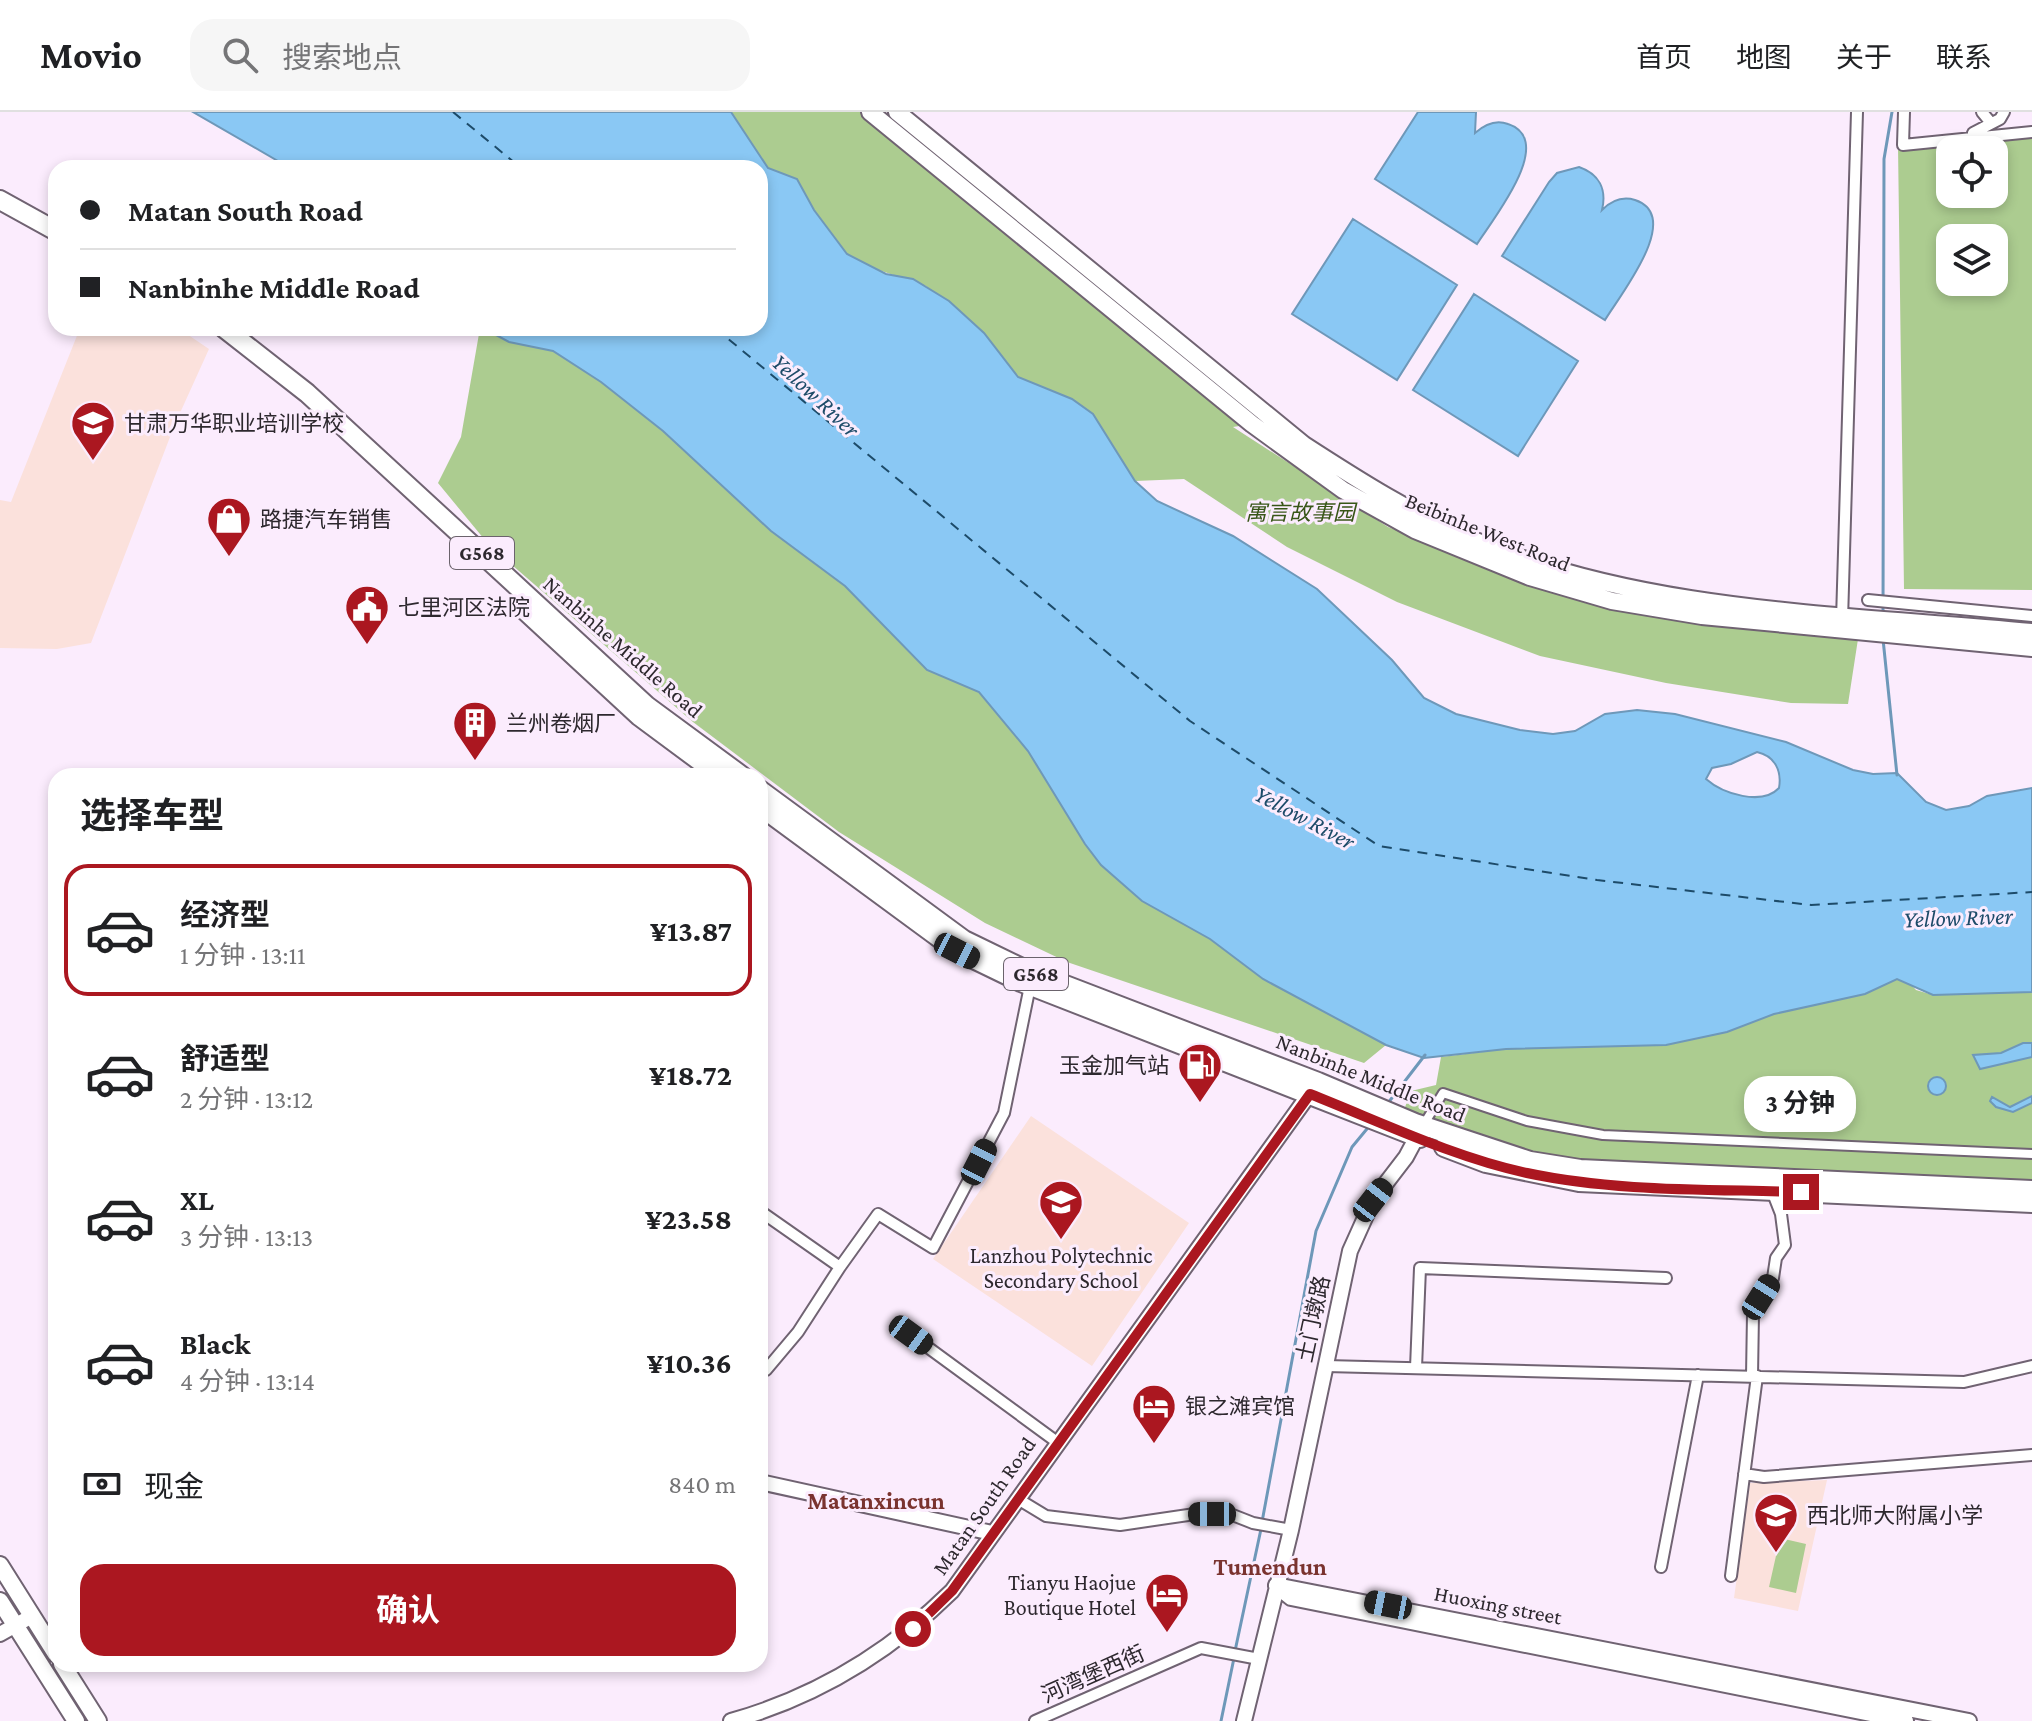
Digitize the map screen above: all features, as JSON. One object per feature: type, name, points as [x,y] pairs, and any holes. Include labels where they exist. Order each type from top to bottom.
[{"type":"highway","points":[[0,192],[48,215]]},
{"type":"highway","points":[[0,200],[48,227]]},
{"type":"highway","name":"Nanbinhe Middle Road","points":[[218,336],[299,398],[639,716],[709,768]]},
{"type":"highway","name":"Nanbinhe Middle Road","points":[[234,336],[307,393],[647,706],[731,768]]},
{"type":"highway","name":"Nanbinhe Middle Road","points":[[768,796],[964,940],[1026,970],[1420,1131],[1486,1163],[1579,1182],[2032,1203]]},
{"type":"highway","name":"Nanbinhe Middle Road","points":[[768,812],[957,951],[1030,986],[1314,1088]]},
{"type":"highway","name":"Nanbinhe Middle Road","points":[[1420,1131],[1580,1169],[2032,1190]]},
{"type":"main road","name":"Beibinhe West Road","points":[[870,112],[1252,424],[1343,490],[1415,530],[1530,577],[1612,601],[1702,616],[1842,622],[1868,616],[2032,632]]},
{"type":"main road","name":"Beibinhe West Road","points":[[897,112],[1304,445],[1377,493],[1473,541],[1590,580],[1683,598],[1842,622]]},
{"type":"main road","name":"Beibinhe West Road","points":[[1891,618],[2032,648]]},
{"type":"main road","points":[[0,1565],[48,1641]]},
{"type":"main road","points":[[2,1607],[76,1721]]},
{"type":"main road","points":[[67,1672],[98,1721]]},
{"type":"street","points":[[1842,622],[1857,112]]},
{"type":"street","points":[[1904,112],[1903,145],[1936,141]]},
{"type":"street","points":[[1982,112],[1991,123]]},
{"type":"street","points":[[1968,136],[2004,112]]},
{"type":"street","points":[[1979,136],[2032,132]]},
{"type":"street","points":[[1868,616],[2032,616]]},
{"type":"street","points":[[768,1368],[798,1332],[878,1214],[933,1248],[1004,1113],[1030,986]]},
{"type":"street","name":"Matan South Road","points":[[731,1721],[806,1694],[841,1677],[913,1629],[952,1591],[1314,1088]]},
{"type":"street","points":[[1420,1131],[1443,1093],[1527,1121],[1603,1135],[2032,1154]]},
{"type":"street","name":"土门墩路","points":[[1244,1721],[1291,1530],[1350,1251],[1373,1200],[1420,1131]]},
{"type":"street","points":[[1731,1576],[1755,1376],[1753,1314],[1773,1278],[1776,1258],[1785,1245],[1781,1214],[1772,1191]]},
{"type":"street","points":[[768,1217],[840,1267]]},
{"type":"street","points":[[1416,1368],[1420,1268],[1666,1278]]},
{"type":"street","points":[[911,1335],[1057,1442]]},
{"type":"street","points":[[1326,1366],[1964,1382],[2032,1366]]},
{"type":"street","points":[[1661,1567],[1698,1375]]},
{"type":"street","points":[[1744,1474],[1764,1477],[2032,1455]]},
{"type":"street","points":[[768,1484],[992,1533]]},
{"type":"street","points":[[1018,1499],[1046,1516],[1120,1525],[1195,1514],[1230,1514],[1253,1523],[1291,1530]]},
{"type":"street","name":"Huoxing street","points":[[1276,1585],[1291,1598],[1906,1721]]},
{"type":"street","name":"Huoxing street","points":[[1276,1585],[1969,1721]]},
{"type":"street","points":[[2,1607],[21,1599]]},
{"type":"street","points":[[0,1634],[32,1616]]},
{"type":"street","name":"河湾堡西街","points":[[1035,1721],[1201,1648],[1259,1659]]},
{"type":"shaded area","name":"甘肃万华职业培训学校","points":[[77,336],[190,336],[209,349],[175,424],[91,643],[57,649],[0,648],[0,500],[11,502]]},
{"type":"shaded area","name":"Lanzhou Polytechnic Secondary School","points":[[1031,1116],[1189,1223],[1092,1366],[933,1259]]},
{"type":"shaded area","name":"西北师大附属小学","points":[[1827,1480],[1798,1611],[1734,1598],[1750,1483]]},
{"type":"green space","name":"寓言故事园","points":[[731,112],[870,112],[1252,424],[1233,427],[1388,527],[1585,603],[1727,626],[1858,639],[1848,704],[1791,703],[1666,683],[1540,656],[1397,602],[1287,547],[1184,479],[1135,481],[1093,414],[1072,399],[1018,377],[984,333],[926,286],[867,266],[847,254],[814,210],[797,179],[768,169],[768,160],[762,160]]},
{"type":"green space","points":[[2032,134],[2032,590],[1904,589],[1898,146],[1936,143],[1936,208],[2008,208],[2008,136]]},
{"type":"green space","points":[[479,336],[497,336],[509,342],[553,351],[601,382],[663,431],[771,531],[845,586],[927,670],[979,692],[1028,750],[1085,844],[1142,901],[1210,939],[1263,979],[1386,1045],[1364,1063],[1067,962],[985,923],[839,832],[768,779],[768,768],[754,768],[693,722],[489,545],[438,483],[461,437]]},
{"type":"green space","points":[[1897,979],[1907,980],[1916,990],[1933,995],[2032,992],[2032,1183],[1564,1160],[1482,1141],[1404,1110],[1411,1091],[1436,1085],[1441,1057],[1506,1049],[1666,1045],[1727,1032],[1774,1014],[1865,994]]},
{"type":"green space","points":[[1780,1538],[1806,1544],[1796,1593],[1769,1587]]},
{"type":"water","points":[[193,112],[731,112],[763,160],[276,160]]},
{"type":"water","points":[[1418,112],[1476,112],[1475,133],[1486,125],[1499,122],[1521,133],[1526,146],[1517,181],[1477,244],[1375,179]]},
{"type":"water","points":[[1579,167],[1600,183],[1602,210],[1617,200],[1635,200],[1648,209],[1653,222],[1644,257],[1605,320],[1502,256],[1549,182],[1557,173]]},
{"type":"water","name":"Yellow River","points":[[768,168],[797,179],[814,210],[847,254],[886,274],[913,279],[949,301],[984,333],[1018,377],[1072,399],[1093,414],[1135,481],[1157,501],[1233,536],[1317,589],[1392,660],[1424,698],[1456,714],[1520,730],[1553,734],[1575,731],[1605,714],[1637,710],[1675,714],[1786,742],[1853,770],[1873,774],[1897,773],[1926,802],[1946,810],[1969,806],[1987,796],[2032,788],[2032,992],[1933,995],[1897,979],[1865,994],[1774,1014],[1727,1032],[1666,1045],[1506,1049],[1424,1058],[1386,1045],[1263,979],[1210,939],[1142,901],[1101,865],[1028,751],[979,692],[927,670],[845,586],[771,531],[663,431],[601,382],[553,351],[509,342],[498,336],[768,336]],"holes":[[[1757,752],[1776,765],[1779,776],[1779,788],[1772,793],[1742,796],[1706,779],[1712,768],[1731,764]]]},
{"type":"water","points":[[1353,219],[1457,285],[1397,380],[1292,314]]},
{"type":"water","points":[[1474,294],[1578,361],[1518,456],[1413,390]]},
{"type":"water","points":[[2023,1043],[2032,1043],[2032,1057],[1980,1069],[1973,1055],[2001,1053]]},
{"type":"water","points":[[1937,1077],[1946,1086],[1937,1095],[1928,1086]]},
{"type":"water","points":[[2032,1096],[2032,1103],[2013,1112],[1996,1107],[1990,1101],[1992,1097],[2010,1107]]},
{"type":"waterway","points":[[1883,616],[1884,159],[1892,112]]},
{"type":"waterway","points":[[1883,639],[1897,775]]},
{"type":"waterway","points":[[1388,1103],[1425,1055]]},
{"type":"waterway","points":[[1262,1522],[1316,1231],[1352,1147],[1371,1124]]},
{"type":"waterway","points":[[1235,1651],[1261,1529]]},
{"type":"waterway","points":[[1221,1721],[1234,1658]]},
{"type":"ferry route","points":[[453,112],[511,160]]},
{"type":"ferry route","points":[[725,336],[1190,721],[1379,846],[1597,880],[1811,905],[2032,892]]},
{"type":"place","name":"甘肃万华职业培训学校","points":[[93,462]]},
{"type":"place","name":"路捷汽车销售","points":[[229,558]]},
{"type":"place","name":"七里河区法院","points":[[367,646]]},
{"type":"place","name":"兰州卷烟厂","points":[[475,762]]},
{"type":"place","name":"玉金加气站","points":[[1200,1104]]},
{"type":"place","name":"Lanzhou Polytechnic Secondary School","points":[[1061,1241]]},
{"type":"place","name":"银之滩宾馆","points":[[1154,1445]]},
{"type":"place","name":"西北师大附属小学","points":[[1776,1554]]},
{"type":"place","name":"Tianyu Haojue Boutique Hotel","points":[[1167,1634]]},
{"type":"district","name":"Matanxincun","points":[[876,1500]]},
{"type":"district","name":"Tumendun","points":[[1270,1566]]},
{"type":"route","points":[[913,1629],[952,1591],[1310,1094],[1486,1163],[1527,1173],[1579,1182],[1801,1192]]}]
